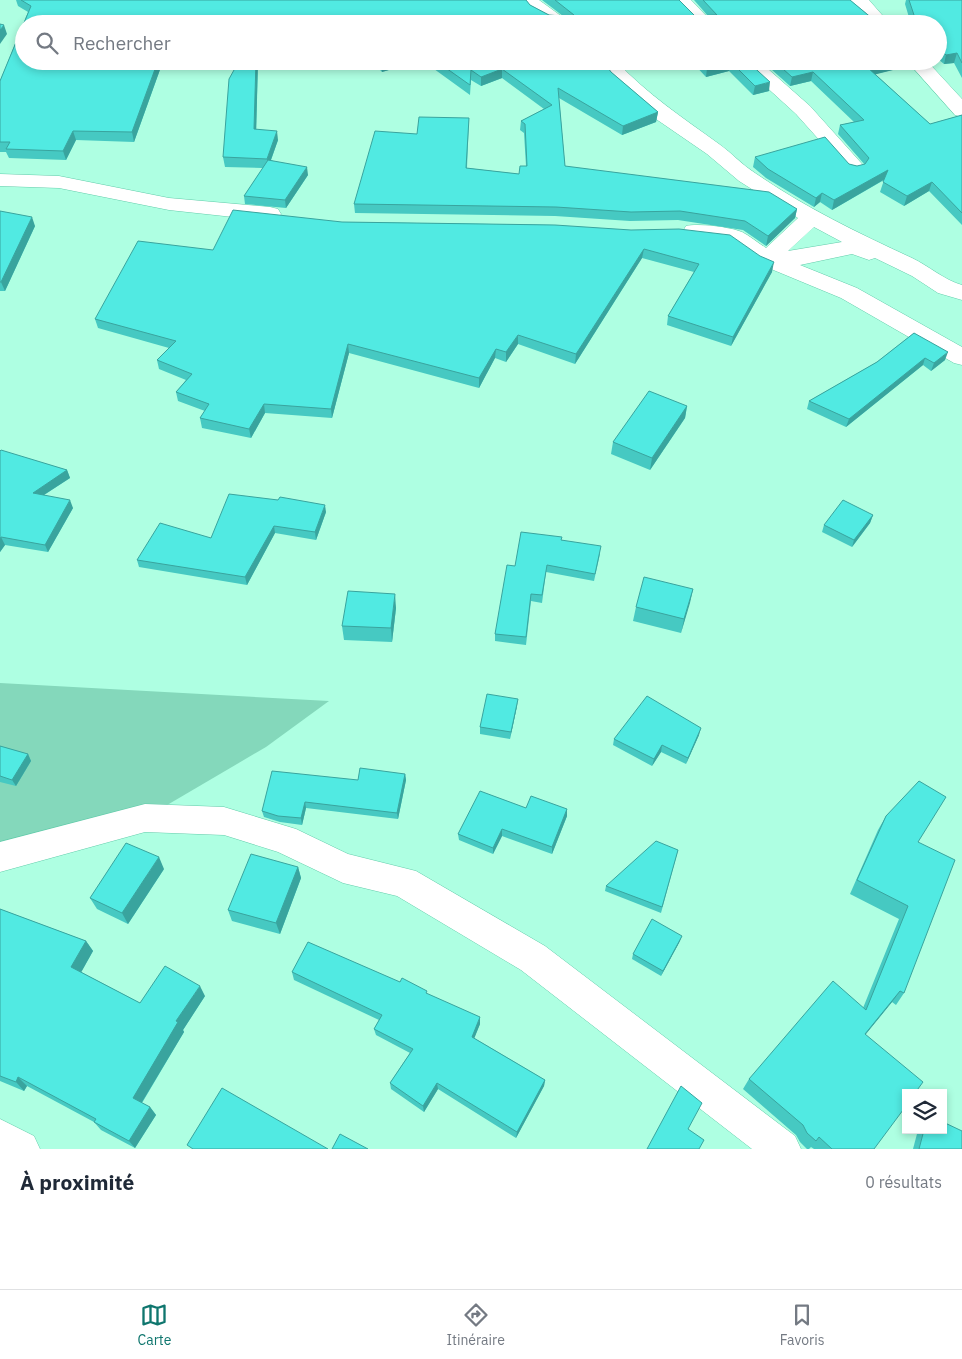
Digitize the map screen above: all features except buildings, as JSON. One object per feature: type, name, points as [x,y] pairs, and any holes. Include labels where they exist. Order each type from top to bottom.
[{"type":"street","points":[[529,0],[547,15]]},
{"type":"street","points":[[681,0],[696,15]]},
{"type":"street","points":[[859,0],[873,15]]},
{"type":"street","points":[[615,70],[663,115],[714,150],[746,177],[812,217],[920,271],[946,288],[962,293]]},
{"type":"street","points":[[757,70],[804,110],[856,168]]},
{"type":"street","points":[[924,70],[962,111]]},
{"type":"street","points":[[0,180],[59,182],[169,204],[294,217]]},
{"type":"street","points":[[767,259],[812,217]]},
{"type":"street","points":[[678,229],[735,237],[767,259],[849,293],[962,357]]},
{"type":"street","points":[[767,259],[798,258],[854,247],[920,271]]},
{"type":"street","points":[[0,857],[69,840],[145,818],[224,821],[285,839],[343,868],[404,882],[533,958],[782,1149]]},
{"type":"street","points":[[0,1138],[21,1149]]},
{"type":"green space","points":[[0,683],[329,701],[266,747],[145,818],[0,857]]}]
